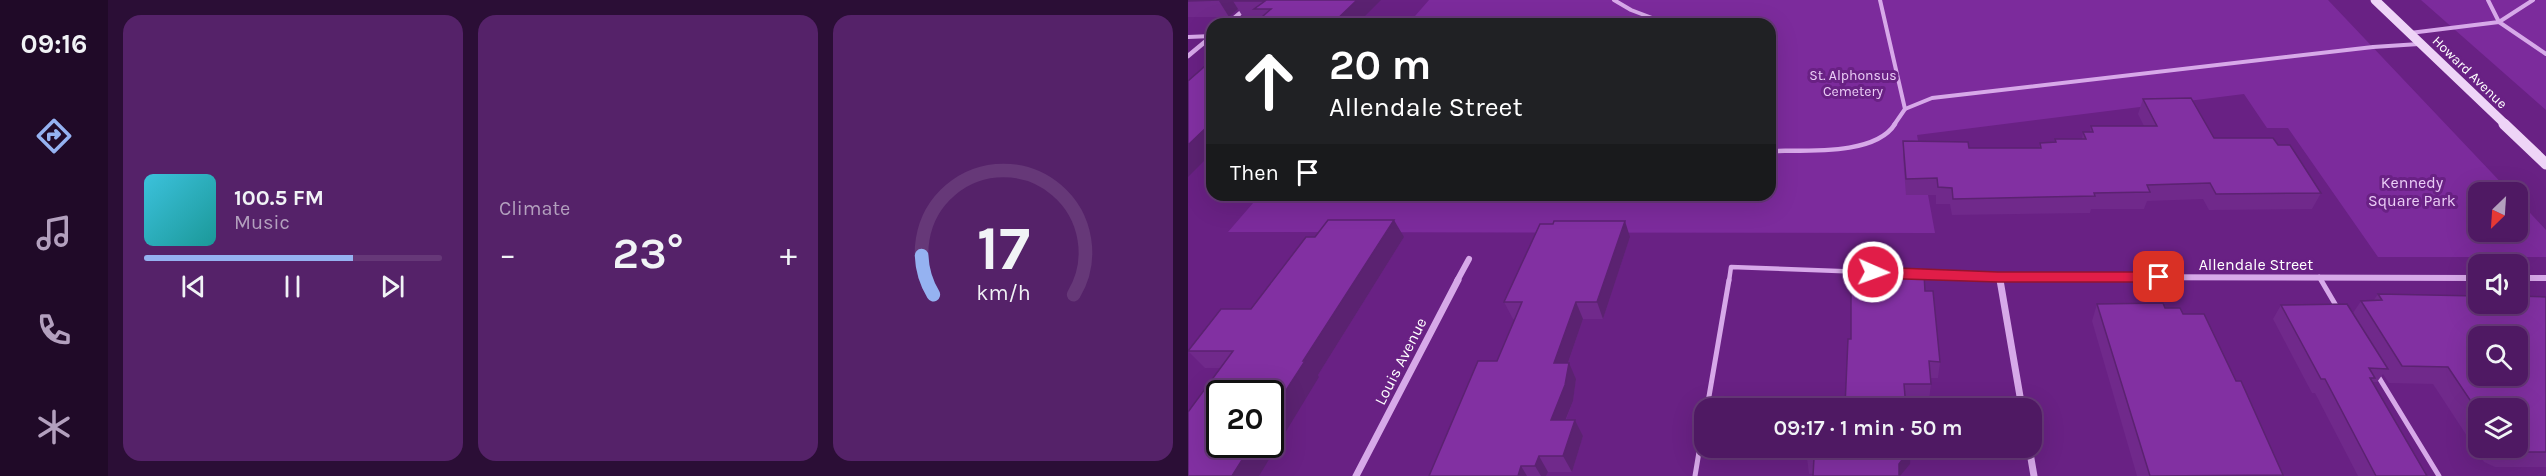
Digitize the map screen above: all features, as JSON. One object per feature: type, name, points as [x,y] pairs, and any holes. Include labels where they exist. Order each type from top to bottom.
[{"type":"main road","name":"Howard Avenue","points":[[2375,0],[2546,164]]},
{"type":"street","points":[[1234,18],[1257,0]]},
{"type":"street","points":[[1188,56],[1206,41]]},
{"type":"street","name":"Louis Avenue","points":[[1356,476],[1468,259]]},
{"type":"street","points":[[1998,277],[2020,398]]},
{"type":"street","name":"Allendale Street","points":[[1998,277],[2468,278]]},
{"type":"street","points":[[2528,278],[2546,278]]},
{"type":"street","points":[[2031,458],[2034,476]]},
{"type":"lane","points":[[1614,0],[1652,18]]},
{"type":"lane","points":[[1880,0],[1905,109]]},
{"type":"lane","points":[[2488,0],[2499,22],[2546,54]]},
{"type":"lane","points":[[2410,33],[2499,22],[2533,0]]},
{"type":"lane","points":[[1188,37],[1206,36]]},
{"type":"lane","points":[[1776,151],[1852,148],[1888,134],[1905,109],[1932,98],[2373,47],[2420,44]]},
{"type":"lane","points":[[1709,398],[1731,267],[1998,277]]},
{"type":"lane","points":[[2319,277],[2341,314]]},
{"type":"lane","points":[[2372,365],[2439,476]]},
{"type":"lane","points":[[1695,476],[1698,458]]},
{"type":"green space","name":"St. Alphonsus Cemetery","points":[[1429,0],[2328,0],[2501,182],[2468,182],[2468,242],[2528,242],[2528,211],[2546,230],[2546,257],[2528,257],[2528,254],[2468,254],[2468,257],[2378,257],[2288,128],[2267,128],[2244,94],[1917,135],[1935,233],[1228,232],[1255,201],[1776,201],[1776,18],[1413,18]]},
{"type":"green space","points":[[2421,0],[2546,0],[2546,110]]},
{"type":"building","points":[[1357,0],[1338,18],[1261,18],[1271,9],[1254,9],[1265,1],[1233,1]]},
{"type":"building","points":[[1206,65],[1206,128],[1188,145],[1188,81]]},
{"type":"building","points":[[2191,98],[2214,138],[2273,138],[2278,145],[2290,145],[2321,193],[2216,194],[2210,183],[2147,185],[2150,192],[2094,193],[2095,196],[1953,199],[1952,188],[1938,187],[1937,178],[1906,179],[1903,141],[1968,142],[1969,148],[2041,148],[2040,143],[2056,142],[2055,139],[2086,139],[2083,132],[2093,132],[2091,126],[2157,126],[2143,99]]},
{"type":"building","points":[[1328,220],[1394,220],[1284,393],[1284,380],[1212,380],[1233,351],[1188,351],[1221,309],[1251,309],[1306,237],[1315,237]]},
{"type":"building","points":[[1554,221],[1625,221],[1597,302],[1576,302],[1554,363],[1569,363],[1565,385],[1551,420],[1575,420],[1563,456],[1539,456],[1535,466],[1521,466],[1518,476],[1429,476],[1478,361],[1497,361],[1522,302],[1504,302],[1540,224],[1553,224]]},
{"type":"building","points":[[1924,274],[1925,291],[1933,291],[1940,362],[1929,361],[1931,384],[1904,384],[1905,398],[1845,398],[1848,339],[1851,339],[1851,275]]},
{"type":"building","points":[[2378,294],[2468,296],[2468,314],[2528,314],[2528,296],[2546,297],[2546,452],[2528,452],[2528,398],[2469,398],[2448,367],[2402,366],[2361,301],[2382,300]]},
{"type":"building","points":[[2163,303],[2165,308],[2180,308],[2183,314],[2204,314],[2236,381],[2241,381],[2283,475],[2150,476],[2097,304]]},
{"type":"building","points":[[2347,304],[2388,369],[2369,368],[2375,378],[2370,378],[2427,476],[2376,476],[2325,379],[2321,379],[2281,305]]},
{"type":"building","points":[[1206,388],[1206,458],[1243,458],[1232,476],[1188,476],[1188,412]]},
{"type":"building","points":[[1814,458],[1904,458],[1899,464],[1899,476],[1813,476]]},
{"type":"route","points":[[1873,272],[1998,277],[2159,277]]},
{"type":"park label","name":"Kennedy Square Park","points":[[2412,191]]}]
